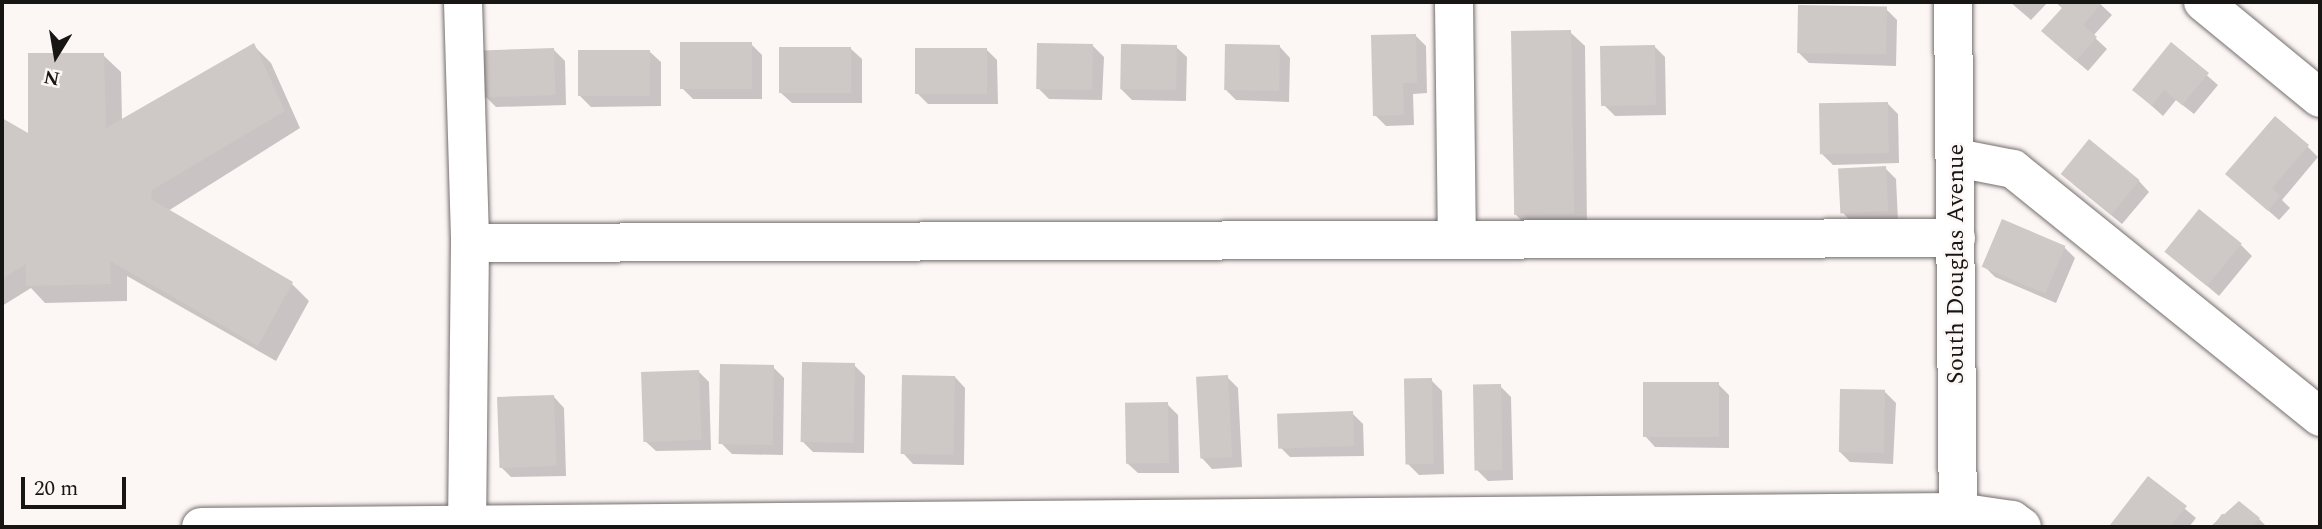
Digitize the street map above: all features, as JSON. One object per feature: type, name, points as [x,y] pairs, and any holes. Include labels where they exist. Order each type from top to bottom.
[{"type":"street","points":[[463,2],[470,243],[467,525]]},
{"type":"street","points":[[1454,2],[1457,238]]},
{"type":"street","name":"South Douglas Avenue","points":[[1953,2],[1957,159],[1958,519]]},
{"type":"street","points":[[2203,2],[2320,98]]},
{"type":"street","points":[[1957,159],[2013,169],[2320,417]]},
{"type":"street","points":[[470,243],[1956,238]]},
{"type":"street","points":[[201,527],[1958,519],[2012,520],[2022,527]]},
{"type":"building","points":[[2055,2],[2103,2],[2083,25],[2097,37],[2076,61],[2041,31],[2062,8]]},
{"type":"building","points":[[1798,5],[1887,7],[1886,55],[1797,53]]},
{"type":"building","points":[[1571,30],[1574,214],[1514,215],[1511,31]]},
{"type":"building","points":[[1416,34],[1417,83],[1403,83],[1404,115],[1373,116],[1371,35]]},
{"type":"building","points":[[680,42],[752,42],[752,89],[680,89]]},
{"type":"building","points":[[2171,42],[2209,73],[2182,105],[2164,90],[2152,106],[2132,90]]},
{"type":"building","points":[[254,43],[285,111],[152,190],[151,199],[293,282],[258,346],[110,261],[111,284],[26,286],[26,264],[2,279],[2,118],[28,133],[28,53],[104,53],[106,128]]},
{"type":"building","points":[[1037,43],[1093,44],[1092,90],[1036,89]]},
{"type":"building","points":[[1121,44],[1177,45],[1176,90],[1120,89]]},
{"type":"building","points":[[1225,44],[1280,45],[1279,91],[1224,90]]},
{"type":"building","points":[[1655,45],[1656,105],[1601,106],[1600,46]]},
{"type":"building","points":[[779,47],[851,47],[851,93],[779,93]]},
{"type":"building","points":[[554,48],[556,95],[484,97],[482,51]]},
{"type":"building","points":[[915,48],[987,48],[987,94],[915,94]]},
{"type":"building","points":[[578,50],[650,50],[650,96],[578,96]]},
{"type":"building","points":[[1888,102],[1889,153],[1820,154],[1819,103]]},
{"type":"building","points":[[2275,116],[2309,145],[2272,188],[2280,196],[2268,211],[2225,174]]},
{"type":"building","points":[[2089,139],[2140,180],[2111,215],[2061,174]]},
{"type":"building","points":[[1886,166],[1888,211],[1840,213],[1838,169]]},
{"type":"building","points":[[2199,209],[2242,244],[2207,286],[2164,252]]},
{"type":"building","points":[[2002,219],[2066,246],[2045,294],[1982,267]]},
{"type":"building","points":[[802,362],[855,363],[854,443],[801,442]]},
{"type":"building","points":[[720,364],[774,365],[773,445],[719,444]]},
{"type":"building","points":[[699,370],[701,440],[643,442],[641,372]]},
{"type":"building","points":[[902,375],[955,376],[954,455],[901,454]]},
{"type":"building","points":[[1228,375],[1232,457],[1200,459],[1196,377]]},
{"type":"building","points":[[1404,378],[1432,378],[1434,464],[1406,464]]},
{"type":"building","points":[[1643,382],[1719,382],[1719,437],[1643,437]]},
{"type":"building","points":[[1473,384],[1501,384],[1503,470],[1475,470]]},
{"type":"building","points":[[1840,389],[1885,390],[1884,453],[1839,452]]},
{"type":"building","points":[[554,395],[556,466],[500,468],[497,397]]},
{"type":"building","points":[[1168,402],[1169,463],[1126,464],[1125,403]]},
{"type":"building","points":[[1353,411],[1354,446],[1278,449],[1277,414]]},
{"type":"building","points":[[2148,476],[2187,506],[2170,527],[2110,525]]},
{"type":"building","points":[[2239,501],[2260,518],[2252,527],[2210,527]]}]
